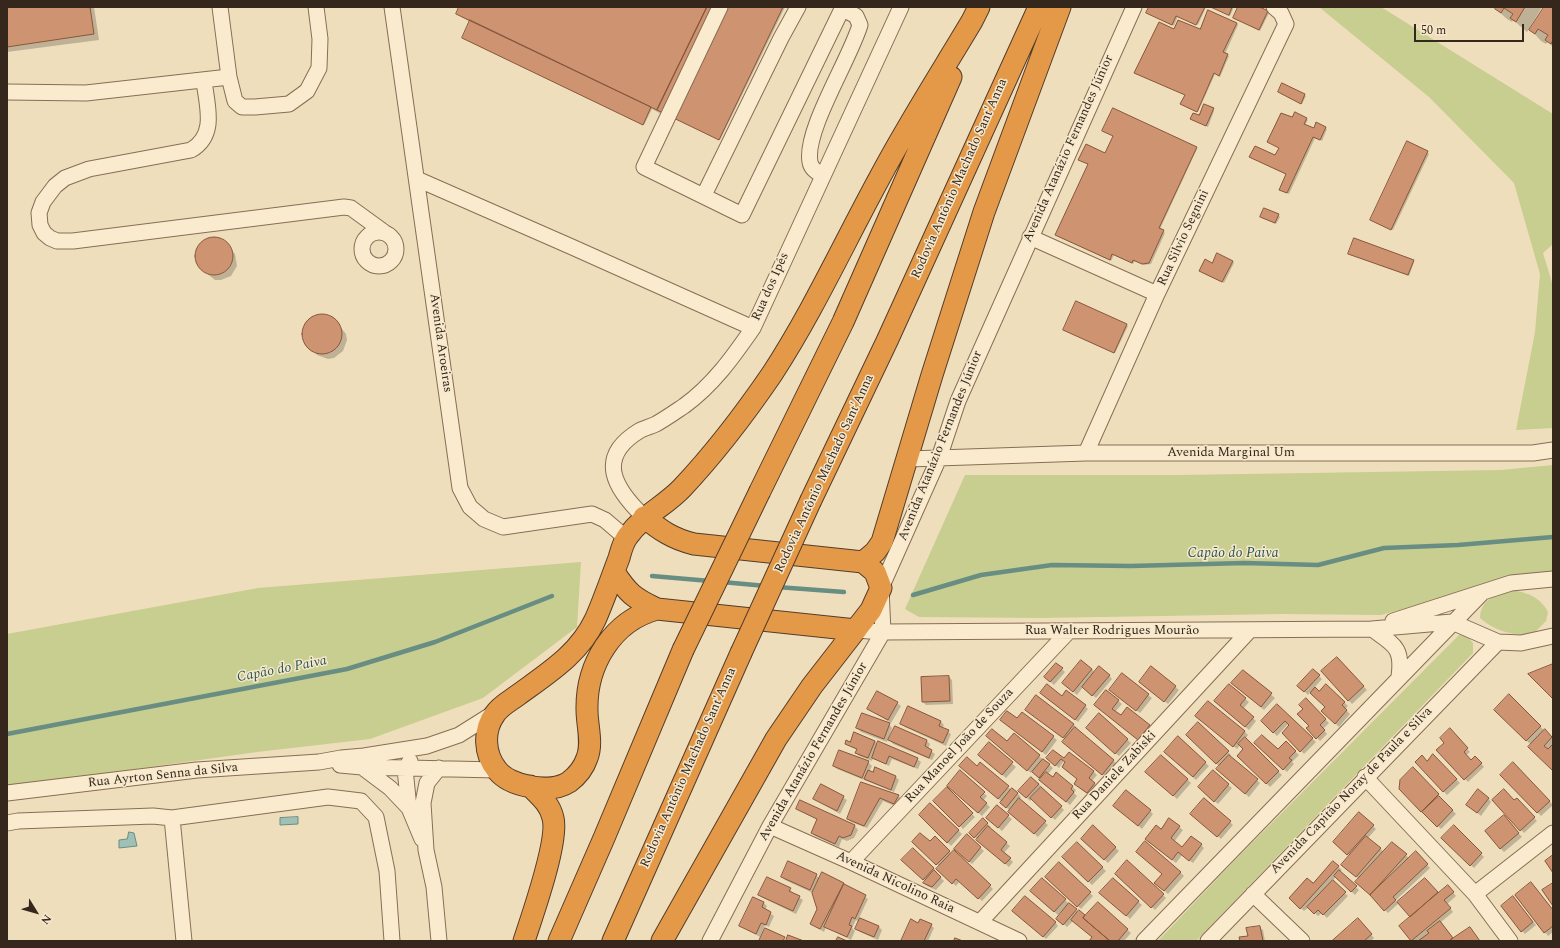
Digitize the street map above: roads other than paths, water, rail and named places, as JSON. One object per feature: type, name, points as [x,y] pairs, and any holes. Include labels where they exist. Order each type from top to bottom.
[{"type":"highway","points":[[657,609],[644,612],[618,630],[599,655],[593,670],[587,702],[590,750],[586,762],[579,773],[568,783],[554,788],[530,786],[507,779],[497,770],[489,756],[486,741],[487,728],[496,711],[558,666],[583,642],[596,620],[626,538],[644,517],[679,491],[706,461],[770,377],[802,328],[833,264],[892,154],[979,7]]},
{"type":"highway","points":[[559,941],[683,650],[843,322],[982,7]]},
{"type":"highway","name":"Rodovia Antônio Machado Sant'Anna","points":[[612,941],[741,653],[811,500],[887,341],[1039,7]]},
{"type":"highway","points":[[863,562],[875,552],[882,542],[934,368],[984,212],[1060,7]]},
{"type":"highway","points":[[644,517],[659,530],[677,540],[694,544],[863,562],[875,572],[881,588],[871,610],[812,686],[776,739],[662,941]]},
{"type":"highway","points":[[614,572],[627,592],[640,602],[657,609],[856,630]]},
{"type":"highway","points":[[524,941],[553,844],[554,819],[547,803],[530,786]]},
{"type":"street","points":[[220,7],[229,77],[235,101],[242,107],[289,104],[306,91],[319,68],[320,39],[316,7]]},
{"type":"street","name":"Avenida Aroeiras","points":[[392,7],[460,488],[464,498],[470,507],[484,519],[503,527],[592,514],[605,520],[626,538]]},
{"type":"street","points":[[720,7],[644,167],[742,215],[843,8],[856,16],[860,25],[811,139],[811,164],[815,170],[822,175]]},
{"type":"street","points":[[704,196],[781,38],[798,7]]},
{"type":"street","name":"Rua dos Ipês","points":[[644,517],[627,500],[619,488],[613,473],[614,456],[622,444],[639,431],[657,424],[679,410],[702,392],[730,362],[752,328],[901,7]]},
{"type":"street","name":"Avenida Atanázio Fernandes Júnior","points":[[710,941],[770,826],[883,632],[881,588],[939,458],[958,401],[1134,7]]},
{"type":"street","name":"Rua Silvio Segnini","points":[[1086,453],[1157,294],[1286,24],[1281,13],[1274,7]]},
{"type":"street","points":[[7,92],[86,92],[204,81],[229,77]]},
{"type":"street","points":[[204,81],[209,124],[208,131],[198,146],[191,150],[89,169],[65,178],[55,186],[43,202],[39,213],[40,225],[44,233],[57,241],[73,241],[344,207],[351,208],[393,239],[396,250],[392,260],[387,264],[382,266],[371,264],[363,256],[356,212]]},
{"type":"street","points":[[417,179],[752,328]]},
{"type":"street","points":[[361,245],[367,235],[372,232],[384,232]]},
{"type":"street","points":[[1030,237],[1157,294]]},
{"type":"street","name":"Avenida Marginal Um","points":[[908,459],[1086,453],[1533,452],[1553,450]]},
{"type":"street","points":[[1548,579],[1553,590]]},
{"type":"street","name":"Rua Walter Rodrigues Mourão","points":[[1370,628],[1481,594],[1511,583],[1548,579]]},
{"type":"street","points":[[1144,941],[1452,622],[1481,594]]},
{"type":"street","name":"Rua Walter Rodrigues Mourão","points":[[856,630],[883,632],[1250,630],[1370,628],[1452,622],[1498,642]]},
{"type":"street","points":[[1370,628],[1390,642],[1397,651],[1401,661],[1399,677]]},
{"type":"street","name":"Rua Daniele Zabiski","points":[[980,922],[1250,630]]},
{"type":"street","name":"Rua Manoel João de Souza","points":[[851,862],[1069,631]]},
{"type":"street","points":[[1498,642],[1521,643],[1553,636]]},
{"type":"street","name":"Avenida Capitão Noray de Paula e Silva","points":[[1208,941],[1364,778],[1498,642]]},
{"type":"street","name":"Rua Ayrton Senna da Silva","points":[[7,793],[197,770],[319,762],[427,746],[459,735],[471,729],[496,711]]},
{"type":"street","points":[[426,850],[409,808],[404,769],[410,761],[427,746]]},
{"type":"street","name":"Rua Ayrton Senna da Silva","points":[[319,762],[362,767],[404,769],[439,768],[497,770]]},
{"type":"street","points":[[362,767],[390,788],[409,808]]},
{"type":"street","points":[[439,768],[427,783],[423,803],[426,850],[434,887],[439,941]]},
{"type":"street","points":[[1364,778],[1475,894],[1510,941]]},
{"type":"street","points":[[7,823],[18,821],[152,816],[172,818],[328,796],[362,800],[376,817],[387,871],[392,941]]},
{"type":"street","points":[[172,818],[184,941]]},
{"type":"street","name":"Avenida Nicolino Raia","points":[[770,826],[851,862],[1019,941]]},
{"type":"street","points":[[1475,894],[1553,833]]},
{"type":"street","points":[[1253,894],[1302,941]]},
{"type":"water","points":[[298,817],[298,824],[280,825],[280,818]]},
{"type":"water","points":[[129,832],[134,833],[137,846],[119,848],[119,840],[127,839]]},
{"type":"waterway","name":"Capão do Paiva","points":[[913,595],[981,575],[1052,565],[1131,566],[1245,563],[1318,565],[1384,548],[1458,545],[1553,537]]},
{"type":"waterway","points":[[652,576],[710,581]]},
{"type":"waterway","points":[[722,582],[766,586]]},
{"type":"waterway","points":[[777,587],[844,592]]},
{"type":"waterway","name":"Capão do Paiva","points":[[7,734],[347,669],[435,642],[552,596]]}]
